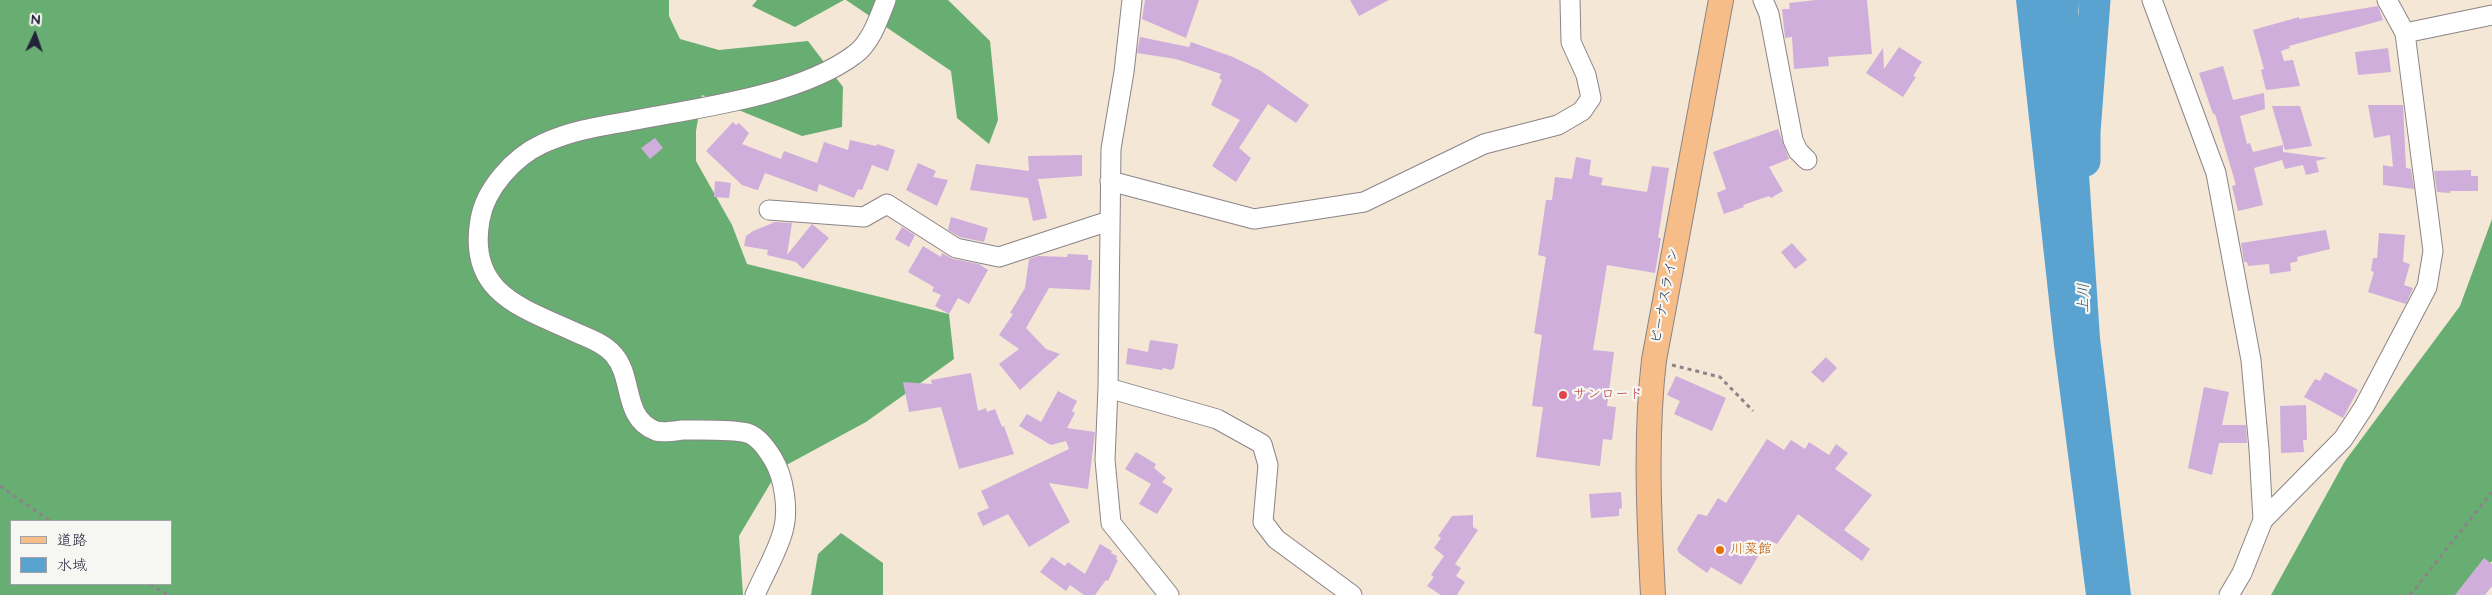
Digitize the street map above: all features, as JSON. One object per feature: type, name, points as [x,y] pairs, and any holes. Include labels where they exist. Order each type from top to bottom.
[{"type":"main road","name":"ビーナスライン","points":[[1653,595],[1649,430],[1654,360],[1721,0]]},
{"type":"street","points":[[755,595],[784,530],[784,489],[779,469],[766,447],[748,433],[691,430],[657,432],[638,419],[630,402],[626,377],[613,354],[596,341],[524,308],[500,294],[485,273],[479,260],[480,219],[493,187],[517,160],[541,144],[581,130],[720,104],[807,81],[856,54],[874,29],[886,0]]},
{"type":"street","points":[[1132,0],[1124,72],[1111,148],[1108,388],[1105,460],[1110,523],[1169,595]]},
{"type":"street","points":[[1110,181],[1254,219],[1364,202],[1484,144],[1558,126],[1582,111],[1591,98],[1586,75],[1572,42],[1570,0]]},
{"type":"street","points":[[1762,0],[1768,14],[1793,140],[1798,151],[1807,160]]},
{"type":"street","points":[[2152,0],[2216,173],[2250,360],[2259,449],[2263,520]]},
{"type":"street","points":[[2229,595],[2242,573],[2263,520],[2343,439],[2364,407],[2427,287],[2433,251],[2405,33],[2387,0]]},
{"type":"street","points":[[2405,33],[2492,15]]},
{"type":"street","points":[[769,210],[864,217],[888,204],[956,248],[999,257],[1109,221]]},
{"type":"street","points":[[1108,388],[1217,419],[1262,444],[1268,465],[1263,522],[1276,539],[1352,595]]},
{"type":"path","points":[[1654,360],[1720,377],[1753,411]]},
{"type":"path","points":[[0,486],[49,520]]},
{"type":"path","points":[[2410,595],[2492,492]]},
{"type":"path","points":[[152,585],[168,595]]},
{"type":"green space","points":[[0,0],[669,0],[669,16],[680,39],[719,50],[808,41],[843,87],[842,127],[802,136],[702,95],[696,131],[696,161],[732,225],[747,264],[949,314],[954,359],[866,422],[779,469],[739,536],[743,595],[0,595]]},
{"type":"green space","points":[[757,0],[844,0],[795,27],[752,6]]},
{"type":"green space","points":[[846,0],[948,0],[990,41],[998,120],[989,144],[957,118],[951,71]]},
{"type":"green space","points":[[2492,219],[2492,561],[2461,595],[2271,595],[2345,461],[2460,306]]},
{"type":"green space","points":[[841,533],[883,563],[883,595],[811,595],[818,554]]},
{"type":"water","points":[[2016,0],[2080,0],[2078,11],[2100,338],[2131,595],[2086,595],[2054,346]]},
{"type":"building","points":[[1145,0],[1199,0],[1186,38],[1142,19]]},
{"type":"building","points":[[1350,0],[1389,0],[1359,16]]},
{"type":"building","points":[[1816,0],[1867,0],[1872,54],[1828,57],[1829,66],[1794,69],[1792,37],[1785,38],[1782,9],[1790,9],[1789,3]]},
{"type":"building","points":[[2378,6],[2383,20],[2289,46],[2290,48],[2281,51],[2284,61],[2293,60],[2300,86],[2266,90],[2261,70],[2264,69],[2253,30],[2299,17],[2299,19]]},
{"type":"building","points":[[1140,37],[1189,47],[1191,42],[1233,57],[1261,71],[1309,105],[1296,123],[1268,104],[1239,148],[1251,158],[1236,182],[1212,166],[1240,120],[1211,105],[1222,80],[1219,78],[1221,74],[1176,59],[1137,53]]},
{"type":"building","points":[[1899,47],[1922,62],[1913,76],[1916,77],[1903,97],[1866,73],[1883,48],[1884,69]]},
{"type":"building","points":[[2388,48],[2391,72],[2358,75],[2355,52]]},
{"type":"building","points":[[2223,66],[2233,100],[2264,93],[2265,109],[2240,116],[2247,144],[2250,143],[2253,152],[2283,145],[2283,152],[2328,158],[2316,161],[2319,172],[2306,175],[2303,165],[2285,169],[2282,160],[2254,168],[2263,205],[2238,211],[2232,186],[2236,185],[2215,114],[2213,114],[2199,73]]},
{"type":"building","points":[[2368,105],[2403,105],[2406,168],[2411,169],[2414,189],[2383,185],[2383,165],[2393,167],[2390,135],[2374,138]]},
{"type":"building","points":[[2272,106],[2300,106],[2312,146],[2285,150]]},
{"type":"building","points":[[733,122],[736,125],[739,123],[749,133],[742,144],[781,159],[784,151],[817,163],[824,142],[848,150],[850,140],[876,146],[877,144],[895,150],[888,171],[872,165],[862,190],[858,189],[854,198],[819,184],[817,192],[765,173],[758,190],[742,185],[706,151]]},
{"type":"building","points":[[1778,129],[1789,159],[1769,167],[1783,191],[1771,198],[1769,196],[1724,214],[1717,193],[1726,189],[1713,152]]},
{"type":"building","points":[[655,138],[663,148],[650,159],[641,148]]},
{"type":"building","points":[[1082,155],[1082,176],[1038,179],[1047,218],[1033,221],[1028,198],[970,190],[976,164],[1029,171],[1028,156]]},
{"type":"building","points":[[1576,157],[1591,160],[1589,175],[1603,178],[1601,185],[1647,192],[1652,166],[1669,168],[1658,238],[1661,238],[1655,273],[1607,265],[1593,350],[1614,352],[1607,406],[1616,407],[1612,440],[1603,439],[1600,466],[1536,457],[1543,407],[1532,406],[1542,335],[1534,333],[1546,257],[1538,255],[1546,200],[1552,200],[1555,177],[1572,179]]},
{"type":"building","points":[[918,163],[936,171],[933,177],[948,180],[937,206],[906,190]]},
{"type":"building","points":[[2471,170],[2471,176],[2478,176],[2478,191],[2437,192],[2434,171]]},
{"type":"building","points":[[715,181],[731,183],[729,198],[714,197]]},
{"type":"building","points":[[951,217],[988,228],[984,242],[960,237],[948,230]]},
{"type":"building","points":[[775,222],[792,223],[787,255],[812,224],[829,238],[803,269],[796,262],[767,255],[768,250],[744,246],[746,236]]},
{"type":"building","points":[[902,227],[915,235],[909,247],[895,239]]},
{"type":"building","points":[[2326,230],[2330,249],[2297,257],[2298,261],[2290,263],[2291,271],[2270,274],[2269,264],[2248,266],[2247,262],[2244,262],[2241,243]]},
{"type":"building","points":[[2379,233],[2405,235],[2403,262],[2410,264],[2404,285],[2413,288],[2406,304],[2368,292],[2374,272],[2371,271],[2373,258],[2377,258]]},
{"type":"building","points":[[1792,243],[1807,260],[1795,269],[1781,252]]},
{"type":"building","points":[[923,246],[941,257],[942,253],[953,259],[979,264],[988,270],[969,304],[958,298],[949,314],[935,306],[941,295],[932,291],[934,287],[908,272]]},
{"type":"building","points":[[1068,254],[1088,255],[1088,260],[1092,260],[1090,290],[1049,288],[1026,328],[1046,349],[1060,354],[1020,390],[999,364],[1019,349],[999,335],[1013,314],[1010,313],[1025,288],[1029,259],[1038,256],[1067,257]]},
{"type":"building","points":[[1150,340],[1178,344],[1174,368],[1171,370],[1163,368],[1162,370],[1126,364],[1128,348],[1148,352]]},
{"type":"building","points":[[1826,357],[1837,368],[1823,383],[1811,372]]},
{"type":"building","points":[[2325,372],[2358,390],[2343,418],[2304,397],[2315,379],[2320,381]]},
{"type":"building","points":[[971,373],[978,411],[986,408],[987,412],[995,409],[1002,427],[1004,426],[1014,454],[959,469],[941,407],[909,412],[903,382],[932,384],[931,380]]},
{"type":"building","points":[[1676,376],[1726,398],[1712,431],[1674,414],[1680,401],[1667,395]]},
{"type":"building","points":[[2204,387],[2229,392],[2222,425],[2246,425],[2247,443],[2219,443],[2212,475],[2188,468]]},
{"type":"building","points":[[1058,391],[1077,401],[1072,411],[1075,413],[1067,428],[1095,432],[1088,489],[1049,483],[1070,522],[1029,547],[1008,514],[983,526],[977,513],[989,508],[981,491],[1069,449],[1066,441],[1051,445],[1019,426],[1027,414],[1041,422]]},
{"type":"building","points":[[2306,405],[2307,440],[2303,440],[2304,452],[2281,453],[2280,406]]},
{"type":"building","points":[[1767,439],[1784,450],[1791,440],[1805,449],[1809,442],[1829,455],[1836,444],[1848,453],[1835,469],[1872,495],[1844,530],[1870,549],[1862,561],[1798,514],[1777,544],[1768,540],[1741,585],[1711,567],[1707,573],[1679,553],[1677,549],[1698,514],[1707,516],[1718,498],[1726,503]]},
{"type":"building","points":[[1136,452],[1156,464],[1154,468],[1166,478],[1162,482],[1173,489],[1157,514],[1139,504],[1151,484],[1125,469]]},
{"type":"building","points":[[1621,492],[1622,508],[1619,509],[1619,516],[1591,518],[1589,494]]},
{"type":"building","points":[[1473,515],[1473,527],[1478,530],[1455,564],[1461,568],[1456,576],[1465,582],[1457,595],[1441,595],[1427,586],[1434,577],[1431,575],[1444,556],[1434,548],[1441,538],[1438,536],[1452,516]]},
{"type":"building","points":[[1100,544],[1112,551],[1111,553],[1117,556],[1116,559],[1118,560],[1108,581],[1106,580],[1095,595],[1084,595],[1070,585],[1066,591],[1040,572],[1052,557],[1065,566],[1068,562],[1085,574]]},
{"type":"building","points":[[2484,558],[2492,564],[2492,586],[2485,595],[2455,595]]},
{"type":"waterway","name":"上川","points":[[2085,161],[2085,132],[2095,0]]},
{"type":"place","name":"サンロード","points":[[1563,395]]},
{"type":"place","name":"川菜館","points":[[1720,550]]}]
